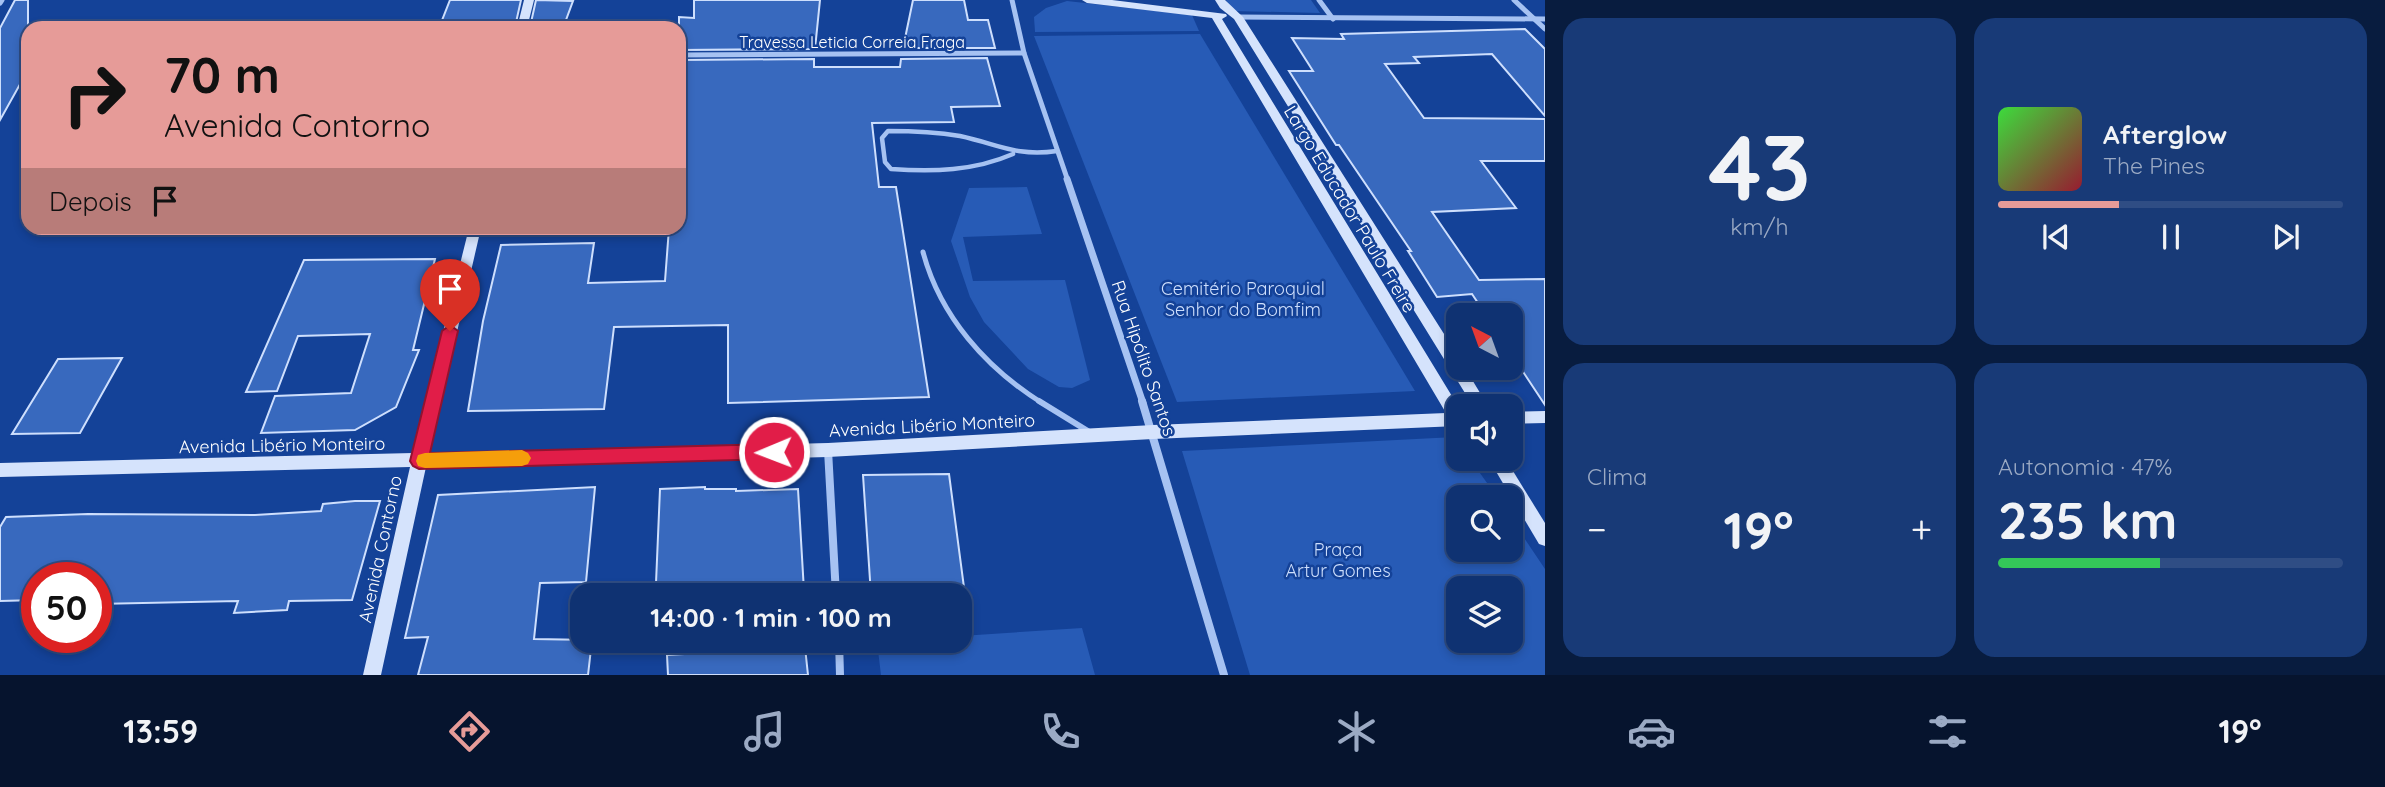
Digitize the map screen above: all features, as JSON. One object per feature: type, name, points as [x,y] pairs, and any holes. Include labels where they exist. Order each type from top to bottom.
[{"type":"main road","points":[[524,21],[529,0]]},
{"type":"main road","points":[[1087,0],[1219,7],[1238,17]]},
{"type":"main road","name":"Largo Educador Paulo Freire","points":[[1219,7],[1446,400]]},
{"type":"main road","name":"Largo Educador Paulo Freire","points":[[1238,17],[1474,394]]},
{"type":"main road","name":"Avenida Contorno","points":[[372,675],[419,461],[473,235]]},
{"type":"main road","points":[[1523,418],[1545,417]]},
{"type":"main road","points":[[1153,432],[1446,419]]},
{"type":"main road","name":"Avenida Libério Monteiro","points":[[0,470],[828,450],[1153,432]]},
{"type":"main road","points":[[1504,471],[1545,538]]},
{"type":"street","name":"Rua Hipólito Santos","points":[[1012,0],[1024,54],[1153,432],[1224,675]]},
{"type":"street","points":[[1319,0],[1334,19]]},
{"type":"street","points":[[1514,0],[1545,29]]},
{"type":"street","points":[[1238,17],[1545,19]]},
{"type":"street","name":"Travessa Leticia Correia Fraga","points":[[686,55],[1024,54]]},
{"type":"street","points":[[828,450],[835,583]]},
{"type":"street","points":[[839,653],[840,675]]},
{"type":"lane","points":[[1013,154],[981,165],[940,170],[891,169],[885,162],[882,138],[888,131],[946,135],[970,139],[1013,154],[1057,151]]},
{"type":"lane","points":[[923,252],[930,278],[954,320],[977,350],[1012,384],[1096,436]]},
{"type":"green space","points":[[1226,0],[1311,0],[1320,13],[1232,11]]},
{"type":"green space","points":[[1067,1],[1192,15],[1199,31],[1035,32],[1034,17],[1046,8]]},
{"type":"green space","name":"Cemitério Paroquial Senhor do Bomfim","points":[[1200,34],[1415,391],[1177,402],[1034,36]]},
{"type":"green space","points":[[1027,187],[1042,234],[963,237],[973,281],[1065,280],[1090,380],[1072,388],[1059,387],[1028,369],[984,322],[970,297],[951,241],[969,188]]},
{"type":"green space","name":"Praça Artur Gomes","points":[[1446,437],[1446,471],[1479,471],[1488,485],[1446,485],[1446,562],[1523,562],[1523,536],[1545,569],[1545,675],[1250,675],[1182,451]]},
{"type":"green space","points":[[1082,628],[1095,675],[881,675],[878,653],[972,653],[972,635]]},
{"type":"building","points":[[15,0],[28,0],[28,21],[21,21],[21,82],[0,120],[0,28]]},
{"type":"building","points":[[450,0],[521,0],[516,21],[442,21]]},
{"type":"building","points":[[536,0],[573,1],[566,21],[531,21]]},
{"type":"building","points":[[694,0],[820,0],[815,49],[686,50],[686,21],[679,21],[679,17],[694,18]]},
{"type":"building","points":[[913,0],[964,0],[968,20],[988,20],[995,48],[903,48]]},
{"type":"building","points":[[1525,29],[1545,49],[1545,116],[1492,54],[1414,57],[1419,63],[1385,64],[1424,118],[1545,119],[1545,161],[1481,161],[1516,208],[1432,212],[1479,280],[1545,279],[1545,405],[1523,372],[1523,303],[1478,303],[1472,294],[1437,297],[1408,251],[1411,251],[1339,145],[1336,145],[1289,71],[1313,71],[1292,38],[1344,39],[1341,34]]},
{"type":"building","points":[[987,58],[1000,106],[951,107],[954,122],[872,123],[879,187],[896,187],[929,397],[728,403],[728,325],[614,327],[604,409],[468,411],[483,321],[501,245],[594,243],[588,283],[665,281],[668,235],[686,235],[686,60],[814,59],[814,67],[900,67],[901,59]]},
{"type":"building","points":[[435,259],[413,350],[419,350],[396,407],[355,430],[261,433],[275,396],[351,393],[370,334],[298,336],[277,391],[246,392],[304,260]]},
{"type":"building","points":[[122,358],[80,433],[12,434],[58,359]]},
{"type":"building","points":[[949,474],[963,583],[870,583],[863,475]]},
{"type":"building","points":[[595,487],[586,582],[540,583],[534,639],[570,640],[570,653],[591,653],[588,675],[418,675],[428,637],[405,638],[438,495]]},
{"type":"building","points":[[660,489],[798,489],[804,583],[656,583]]},
{"type":"building","points":[[380,501],[352,600],[289,601],[287,610],[234,613],[238,601],[112,604],[112,562],[21,562],[21,600],[0,601],[0,527],[6,517],[88,514],[255,515],[321,511],[323,504]]},
{"type":"building","points":[[806,653],[808,675],[668,675],[667,655]]},
{"type":"slow traffic","points":[[425,461],[522,458]]},
{"type":"route","points":[[450,331],[419,461],[774,452]]}]
